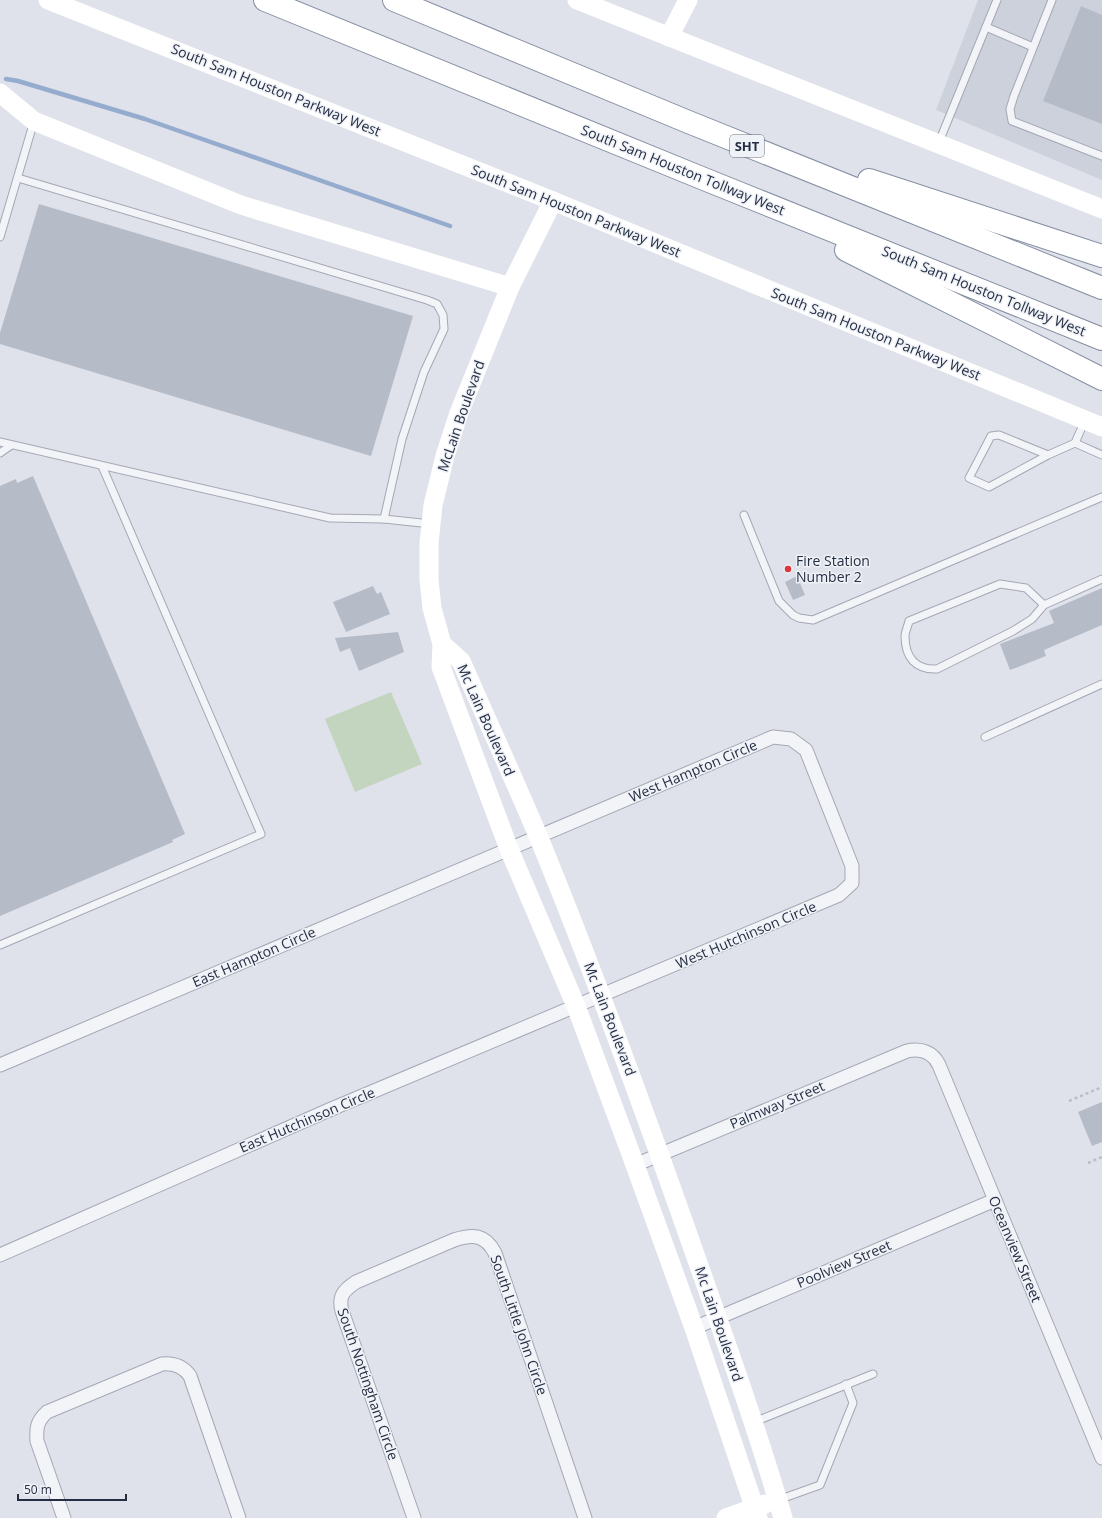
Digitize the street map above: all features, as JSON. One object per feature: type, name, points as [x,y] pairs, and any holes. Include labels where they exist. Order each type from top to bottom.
[{"type":"highway","name":"South Sam Houston Tollway West","points":[[265,0],[1102,339]]},
{"type":"highway","name":"SHT","points":[[394,0],[686,121],[1102,288]]},
{"type":"highway","points":[[686,121],[1102,256]]},
{"type":"highway","points":[[709,181],[1102,379]]},
{"type":"street","name":"South Sam Houston Parkway West","points":[[48,0],[553,201],[1094,424]]},
{"type":"street","points":[[577,0],[1102,209]]},
{"type":"street","points":[[669,37],[688,0]]},
{"type":"street","points":[[0,93],[34,121],[240,205],[510,287]]},
{"type":"street","name":"McLain Boulevard","points":[[442,644],[432,608],[429,580],[429,543],[433,505],[445,456],[459,413],[510,287],[553,201]]},
{"type":"street","name":"Mc Lain Boulevard","points":[[442,644],[461,661],[538,836],[602,995],[718,1318],[780,1509]]},
{"type":"street","name":"Mc Lain Boulevard","points":[[442,644],[441,666],[509,849],[576,1006],[694,1328],[756,1513]]},
{"type":"street","points":[[467,736],[490,726]]},
{"type":"street","name":"West Hampton Circle","points":[[509,849],[773,737],[791,739],[806,750],[834,821]]},
{"type":"street","name":"West Hutchinson Circle","points":[[576,1006],[839,895],[852,883],[852,866],[834,821]]},
{"type":"street","name":"East Hampton Circle","points":[[0,1065],[509,849]]},
{"type":"street","name":"East Hutchinson Circle","points":[[0,1255],[329,1110],[576,1006]]},
{"type":"street","name":"Palmway Street","points":[[635,1165],[907,1050],[919,1050]]},
{"type":"street","name":"Oceanview Street","points":[[919,1050],[930,1054],[936,1060],[1102,1458]]},
{"type":"street","name":"Poolview Street","points":[[694,1328],[995,1200]]},
{"type":"street","name":"South Little John Circle","points":[[381,1271],[462,1237],[478,1237],[490,1244],[495,1254],[585,1518]]},
{"type":"street","name":"South Nottingham Circle","points":[[381,1271],[356,1282],[345,1290],[342,1294],[341,1303],[414,1518]]},
{"type":"street","points":[[64,1518],[39,1445],[36,1426],[40,1419],[47,1412],[162,1364],[172,1364],[183,1367],[190,1376],[239,1518]]},
{"type":"street","points":[[729,1431],[753,1422]]},
{"type":"street","points":[[726,1518],[780,1509]]},
{"type":"lane","points":[[939,143],[997,0]]},
{"type":"lane","points":[[1052,0],[1014,96],[1010,109],[1012,121],[1102,156]]},
{"type":"lane","points":[[986,27],[1034,47]]},
{"type":"lane","points":[[0,237],[34,121]]},
{"type":"lane","points":[[18,178],[419,297],[437,304],[443,315],[444,329],[424,372],[402,439],[384,519]]},
{"type":"lane","points":[[1048,455],[999,435],[994,435],[991,436],[969,478],[990,488],[1048,455],[1075,443],[1094,424]]},
{"type":"lane","points":[[0,442],[10,446],[330,518],[384,519],[431,524]]},
{"type":"lane","points":[[1075,443],[1102,455]]},
{"type":"lane","points":[[0,453],[10,446]]},
{"type":"lane","points":[[0,945],[261,834],[102,466]]},
{"type":"lane","points":[[744,515],[779,601],[799,618],[813,620],[1102,497]]},
{"type":"lane","points":[[1044,605],[1026,588],[1000,584],[909,622],[905,636],[907,650],[914,664],[927,670],[937,669],[1020,627],[1032,619],[1044,605],[1102,579]]},
{"type":"lane","points":[[985,737],[1102,684]]},
{"type":"lane","points":[[753,1422],[873,1374]]},
{"type":"lane","points":[[780,1509],[820,1485],[854,1403],[846,1384]]},
{"type":"path","points":[[1069,1101],[1102,1087]]},
{"type":"path","points":[[1088,1163],[1102,1157]]},
{"type":"shaded area","points":[[978,0],[1102,0],[1102,180],[936,110]]},
{"type":"green space","points":[[391,692],[422,764],[355,792],[325,719]]},
{"type":"building","points":[[1081,6],[1102,15],[1102,124],[1043,101]]},
{"type":"building","points":[[39,204],[413,316],[371,456],[0,344],[0,333]]},
{"type":"building","points":[[33,476],[185,834],[172,840],[173,842],[0,916],[0,486],[16,479],[17,483]]},
{"type":"building","points":[[797,576],[805,595],[793,600],[785,582]]},
{"type":"building","points":[[373,586],[377,594],[381,592],[390,614],[346,632],[333,602]]},
{"type":"building","points":[[1102,588],[1102,625],[1044,650],[1046,656],[1010,670],[1000,644],[1054,623],[1049,611]]},
{"type":"building","points":[[398,632],[404,652],[359,671],[350,648],[340,652],[335,638]]},
{"type":"building","points":[[1102,1102],[1102,1142],[1092,1146],[1078,1112]]},
{"type":"waterway","points":[[6,79],[18,81],[145,119],[450,226]]},
{"type":"place","name":"Fire Station Number 2","points":[[788,569]]}]
